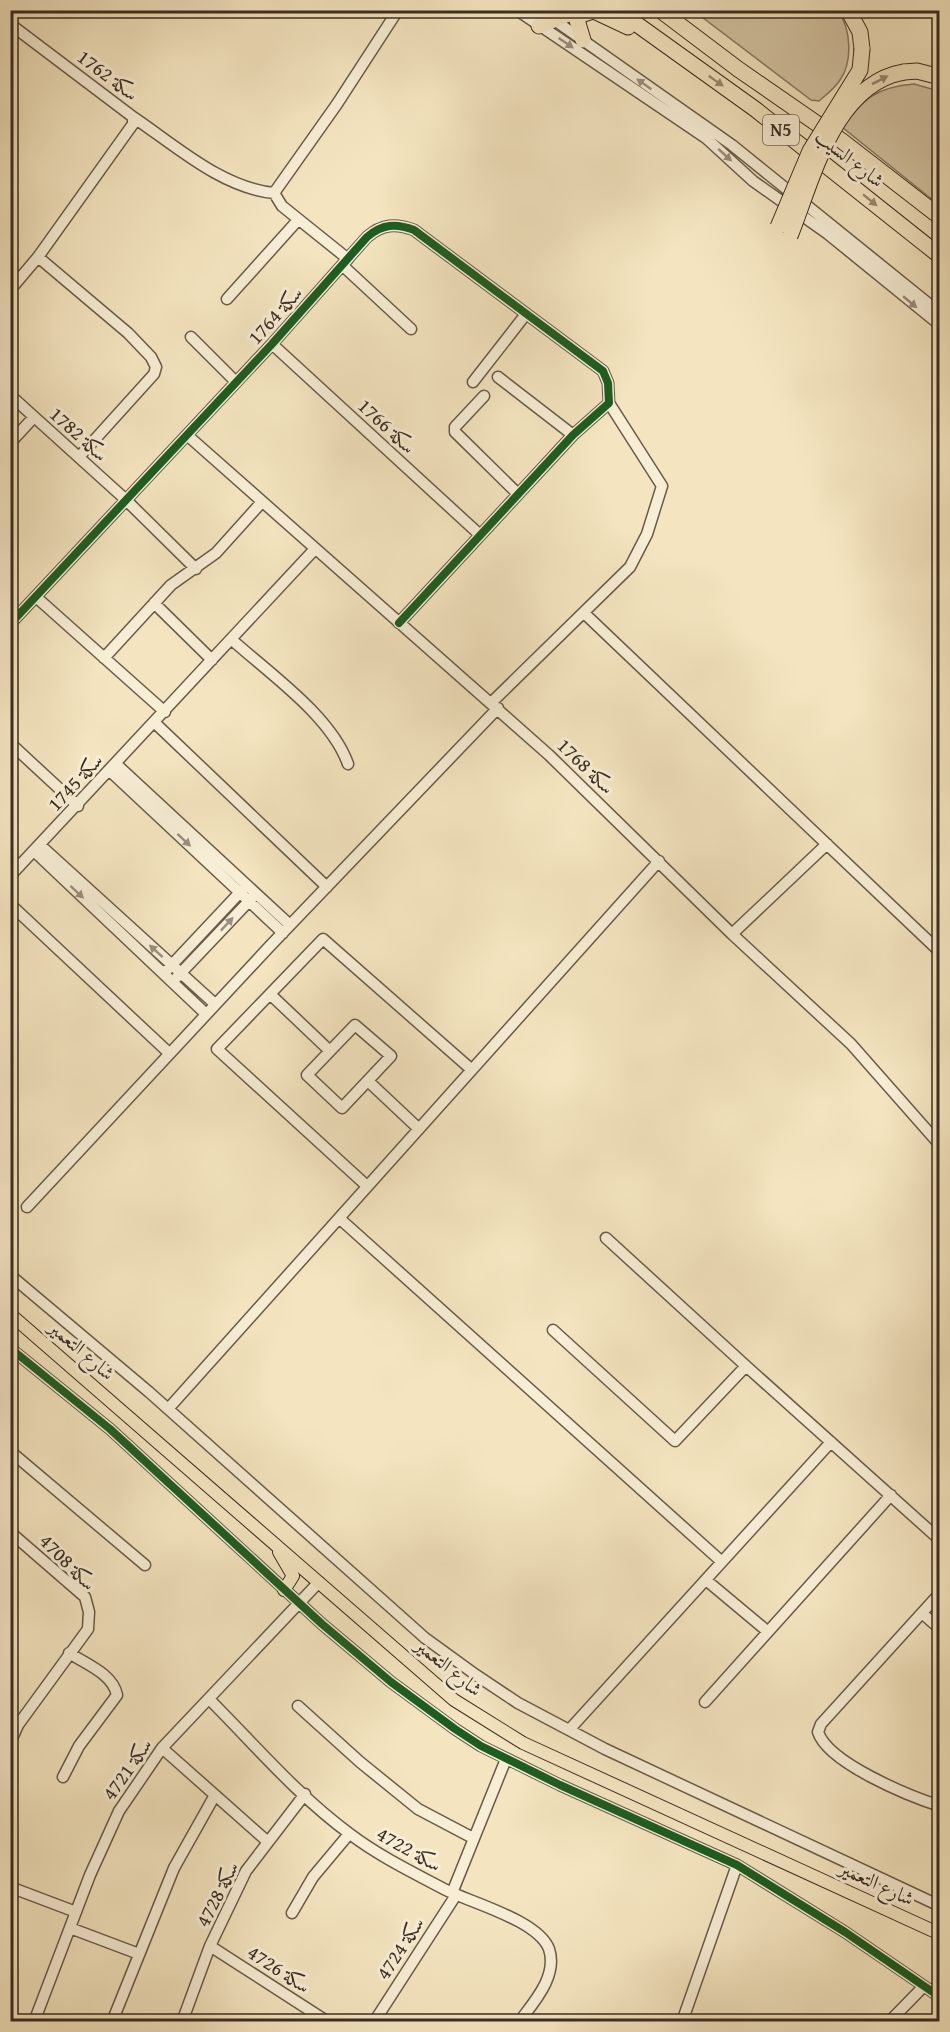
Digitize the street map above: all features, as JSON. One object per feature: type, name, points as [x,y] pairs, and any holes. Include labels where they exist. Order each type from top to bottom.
[{"type":"highway","points":[[540,18],[555,20],[578,10]]},
{"type":"highway","points":[[587,10],[594,11],[657,40]]},
{"type":"highway","name":"شارع السيب","points":[[617,10],[755,109],[939,256]]},
{"type":"highway","name":"شارع السيب","points":[[660,10],[738,69],[842,141],[939,217]]},
{"type":"highway","points":[[677,10],[729,55],[738,69]]},
{"type":"highway","points":[[849,10],[860,32],[862,49],[860,70],[810,151],[784,231],[842,117],[867,87],[892,74],[917,70],[939,77]]},
{"type":"highway","points":[[583,40],[577,20],[581,15],[594,11]]},
{"type":"main road","name":"شارع التعمير","points":[[10,1314],[454,1700],[523,1743],[939,1934]]},
{"type":"main road","points":[[277,1545],[293,1576],[284,1590]]},
{"type":"street","points":[[274,193],[337,104],[398,10]]},
{"type":"street","points":[[517,10],[540,18],[706,138],[753,181],[828,234],[939,325]]},
{"type":"street","points":[[555,20],[732,145],[939,312]]},
{"type":"street","name":"سكة 1762","points":[[10,24],[133,117],[133,124],[38,257],[10,291]]},
{"type":"street","points":[[133,117],[224,177],[254,191],[274,193]]},
{"type":"street","points":[[274,193],[276,200],[345,262],[411,329]]},
{"type":"street","points":[[227,299],[298,220]]},
{"type":"street","name":"سكة 1764","points":[[10,624],[272,344],[374,231],[383,226],[402,225],[414,230],[603,371],[608,383],[609,403]]},
{"type":"street","points":[[38,257],[128,333],[151,357],[156,367],[154,374],[79,458]]},
{"type":"street","points":[[473,382],[526,314]]},
{"type":"street","points":[[190,337],[236,382]]},
{"type":"street","name":"سكة 1766","points":[[272,344],[479,534]]},
{"type":"street","points":[[498,377],[573,435]]},
{"type":"street","name":"سكة 1782","points":[[10,395],[125,499],[196,569]]},
{"type":"street","points":[[484,396],[455,427],[454,432],[518,493]]},
{"type":"street","points":[[27,1207],[495,705],[630,567],[640,550],[662,486],[609,403],[573,435],[399,623]]},
{"type":"street","points":[[10,443],[34,417]]},
{"type":"street","name":"سكة 1768","points":[[187,435],[314,550],[495,705],[732,934],[851,1044],[939,1145]]},
{"type":"street","points":[[104,658],[171,585],[216,553],[261,503]]},
{"type":"street","name":"سكة 1745","points":[[10,876],[78,806],[314,550]]},
{"type":"street","points":[[36,597],[165,712]]},
{"type":"street","points":[[154,603],[212,660]]},
{"type":"street","points":[[584,613],[939,952]]},
{"type":"street","points":[[231,639],[327,726],[341,744],[348,764]]},
{"type":"street","points":[[154,723],[327,887]]},
{"type":"street","points":[[10,743],[78,806]]},
{"type":"street","points":[[113,768],[287,929]]},
{"type":"street","points":[[732,934],[827,844]]},
{"type":"street","points":[[37,848],[215,1004]]},
{"type":"street","points":[[37,848],[206,1014]]},
{"type":"street","points":[[168,1409],[659,861]]},
{"type":"street","points":[[164,974],[243,889]]},
{"type":"street","points":[[173,982],[252,897]]},
{"type":"street","points":[[10,904],[169,1053]]},
{"type":"street","points":[[367,1186],[217,1049],[323,939],[472,1070]]},
{"type":"street","points":[[270,994],[330,1051]]},
{"type":"street","points":[[355,1025],[391,1056],[342,1108],[308,1075],[330,1051],[355,1025]]},
{"type":"street","points":[[368,1081],[419,1129]]},
{"type":"street","points":[[339,1218],[722,1562]]},
{"type":"street","points":[[606,1238],[939,1540]]},
{"type":"street","points":[[10,1275],[168,1409],[425,1638],[518,1703],[569,1730],[939,1906]]},
{"type":"street","points":[[553,1330],[675,1441],[746,1366]]},
{"type":"street","points":[[10,1348],[110,1429],[284,1590],[391,1682],[454,1729],[506,1759],[737,1865],[845,1932],[939,1997]]},
{"type":"street","points":[[569,1730],[831,1442]]},
{"type":"street","points":[[10,1451],[145,1565]]},
{"type":"street","points":[[705,1702],[891,1495]]},
{"type":"street","name":"سكة 4708","points":[[10,1743],[18,1725],[88,1629],[89,1612],[85,1597],[13,1538]]},
{"type":"street","points":[[706,1580],[767,1631]]},
{"type":"street","name":"سكة 4721","points":[[34,2022],[76,1912],[119,1811],[162,1748],[319,1582]]},
{"type":"street","points":[[939,1593],[923,1614],[820,1724],[818,1732],[828,1749],[865,1773],[939,1806]]},
{"type":"street","points":[[923,1614],[939,1629]]},
{"type":"street","points":[[63,1777],[79,1746],[117,1695],[116,1687],[108,1678],[69,1653]]},
{"type":"street","name":"سكة 4722","points":[[209,1699],[349,1834],[379,1854],[454,1894],[531,1927],[549,1948],[550,1971],[542,1991],[519,2022]]},
{"type":"street","points":[[298,1706],[360,1762],[418,1809],[473,1838]]},
{"type":"street","points":[[162,1748],[268,1842]]},
{"type":"street","name":"سكة 4724","points":[[374,2022],[454,1894],[473,1838],[506,1759]]},
{"type":"street","name":"سكة 4728","points":[[182,2022],[210,1946],[246,1871],[305,1794]]},
{"type":"street","points":[[112,2022],[174,1868],[215,1795]]},
{"type":"street","points":[[292,1913],[313,1877],[349,1834]]},
{"type":"street","points":[[682,2022],[737,1865]]},
{"type":"street","points":[[10,1887],[76,1912]]},
{"type":"street","points":[[70,1928],[139,1954]]},
{"type":"street","name":"سكة 4726","points":[[210,1946],[328,2022]]},
{"type":"street","points":[[889,2022],[924,1986]]},
{"type":"shaded area","points":[[694,11],[838,11],[846,27],[849,45],[849,55],[844,72],[836,86],[819,101],[811,100]]},
{"type":"shaded area","points":[[914,84],[939,91],[939,205],[842,127],[857,108],[872,96],[890,88]]},
{"type":"cycle path","points":[[10,624],[272,344],[367,237],[378,229],[389,226],[401,226],[414,230],[603,371],[608,383],[609,403],[573,435],[399,623]]},
{"type":"cycle path","points":[[10,1348],[110,1429],[322,1624],[391,1682],[455,1729],[481,1746],[560,1785],[737,1865],[845,1932],[940,1997]]}]
